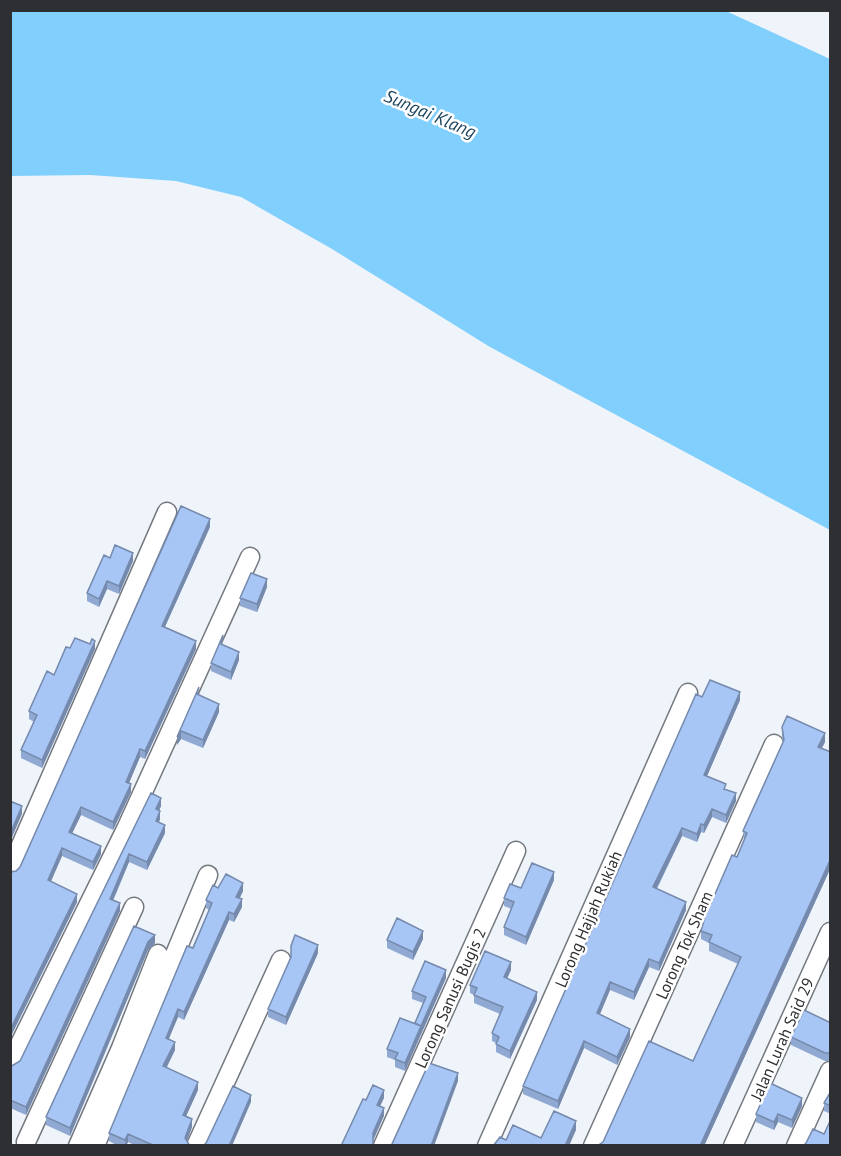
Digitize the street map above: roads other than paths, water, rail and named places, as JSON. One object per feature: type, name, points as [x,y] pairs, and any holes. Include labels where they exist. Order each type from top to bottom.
[{"type":"street","points":[[10,870],[167,512]]},
{"type":"street","points":[[10,1064],[126,829],[250,557]]},
{"type":"street","name":"Lorong Hajjah Rukiah","points":[[487,1146],[688,693]]},
{"type":"street","name":"Lorong Tok Sham","points":[[594,1146],[774,744]]},
{"type":"street","name":"Lorong Sanusi Bugis 2","points":[[383,1146],[516,851]]},
{"type":"street","points":[[95,1146],[208,875]]},
{"type":"street","points":[[24,1141],[134,908]]},
{"type":"street","name":"Jalan Lurah Said 29","points":[[733,1146],[831,932]]},
{"type":"street","points":[[78,1146],[121,1048],[158,954]]},
{"type":"street","points":[[196,1146],[281,960]]},
{"type":"street","points":[[796,1146],[831,1071]]},
{"type":"water","name":"Sungai Klang","points":[[10,11],[726,11],[830,59],[830,530],[490,347],[332,249],[241,197],[176,181],[90,175],[11,176]]}]
